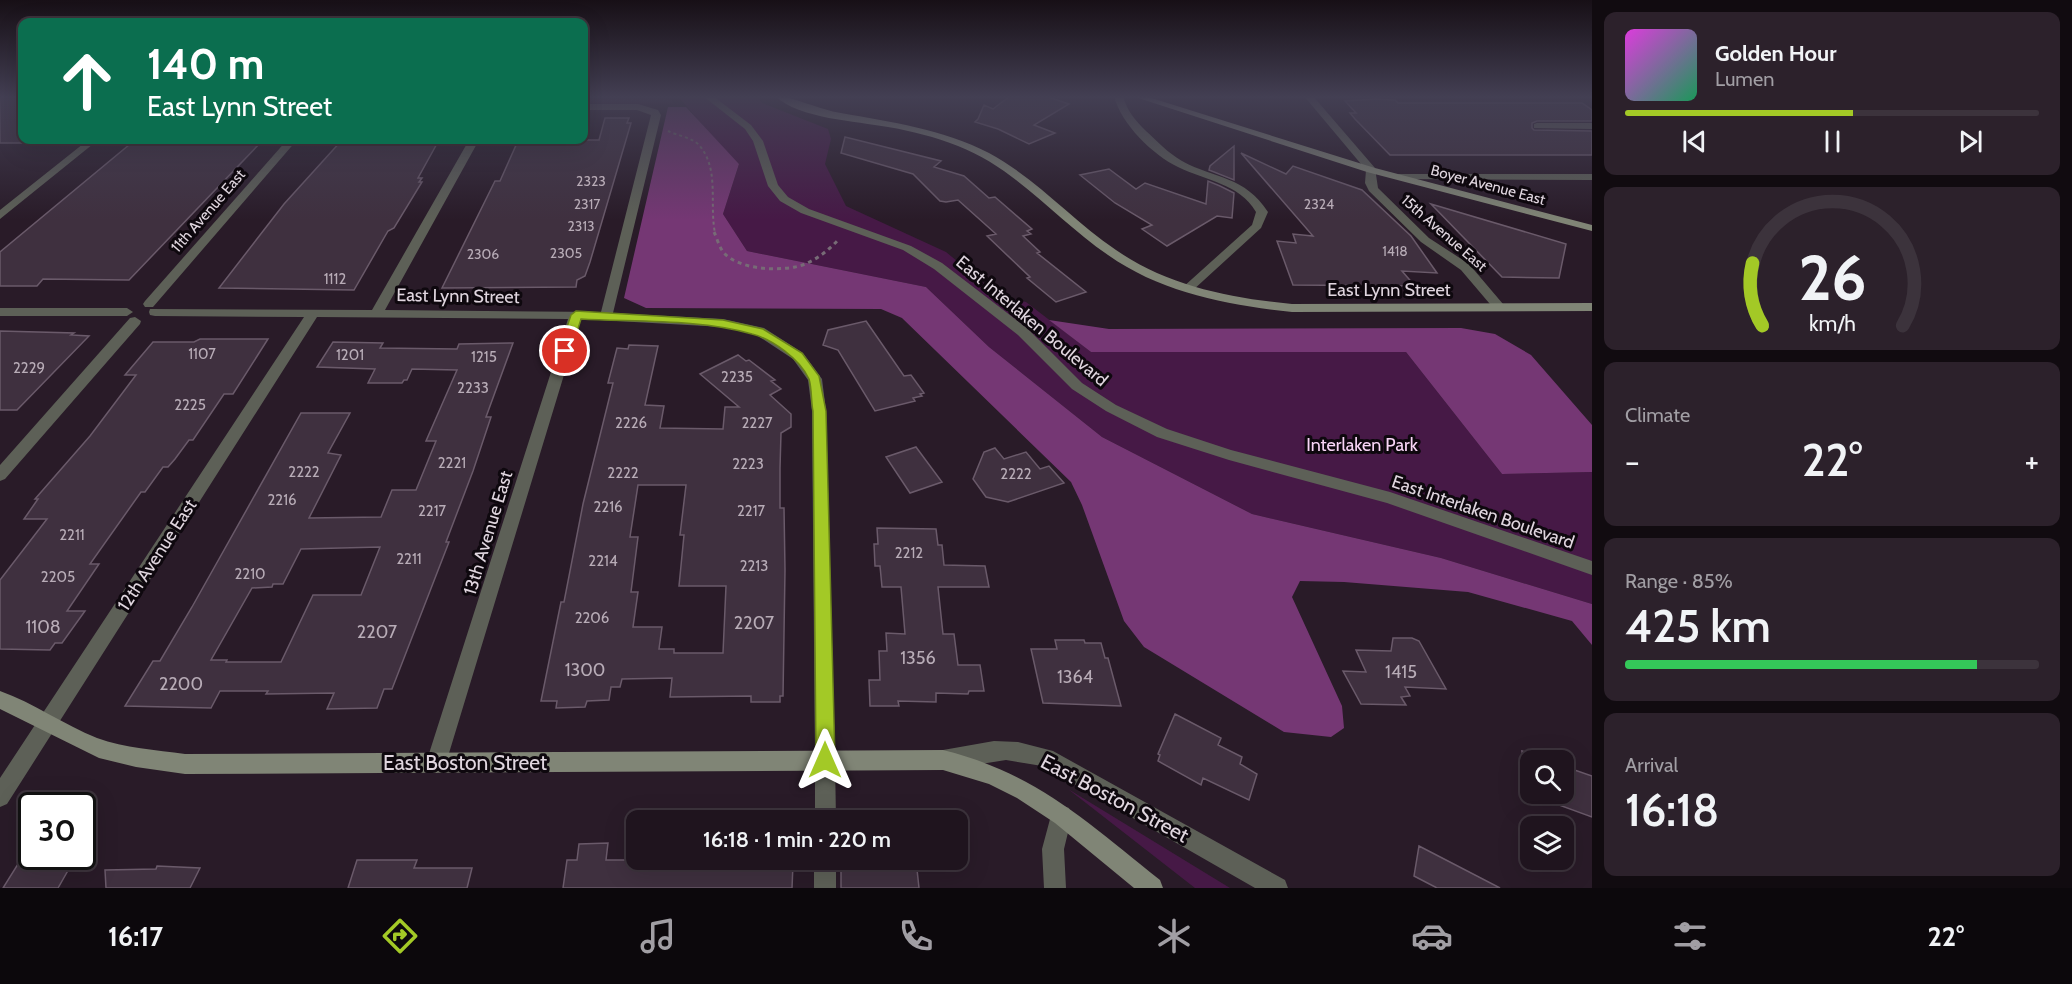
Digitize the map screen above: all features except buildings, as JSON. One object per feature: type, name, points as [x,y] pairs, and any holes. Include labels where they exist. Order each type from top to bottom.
[{"type":"street","points":[[606,317],[651,137]]},
{"type":"street","name":"East Interlaken Boulevard","points":[[755,137],[777,193],[805,211],[907,248],[938,266],[1023,332],[1077,386],[1111,408],[1162,433],[1229,455],[1390,498],[1592,568]]},
{"type":"street","name":"East Lynn Street","points":[[939,137],[986,155],[1022,177],[1122,259],[1158,277],[1188,288],[1244,302],[1292,308],[1592,307]]},
{"type":"street","points":[[1149,137],[1164,153],[1178,163],[1235,185],[1252,197],[1262,212],[1257,226],[1188,288]]},
{"type":"street","name":"Boyer Avenue East","points":[[1268,137],[1371,170],[1592,228]]},
{"type":"street","name":"15th Avenue East","points":[[1343,137],[1371,170],[1370,183],[1373,189],[1425,240],[1465,267],[1499,307]]},
{"type":"street","points":[[0,216],[88,144]]},
{"type":"street","name":"11th Avenue East","points":[[152,308],[289,144]]},
{"type":"street","points":[[377,313],[472,144]]},
{"type":"street","points":[[1399,177],[1592,177]]},
{"type":"street","name":"East Lynn Street","points":[[152,308],[313,314],[576,315],[723,323],[759,332],[798,356],[815,379],[819,411],[826,810]]},
{"type":"street","points":[[0,312],[147,319],[152,308]]},
{"type":"street","name":"12th Avenue East","points":[[0,797],[313,314]]},
{"type":"street","name":"13th Avenue East","points":[[436,763],[576,315]]},
{"type":"street","points":[[0,475],[131,317]]},
{"type":"street","name":"East Boston Street","points":[[0,700],[49,722],[89,744],[126,755],[185,764],[943,760],[999,749],[1022,750],[1046,758],[1277,888]]},
{"type":"street","name":"East Boston Street","points":[[943,760],[979,769],[1038,798],[1152,888]]},
{"type":"street","points":[[1055,888],[1053,849],[1061,816]]},
{"type":"street","points":[[825,870],[825,888]]},
{"type":"path","points":[[685,137],[701,148],[705,162],[713,173],[711,189],[714,231],[722,251],[738,263],[765,268],[783,268],[812,261],[827,252],[838,241],[836,222]]},
{"type":"green space","name":"Interlaken Park","points":[[831,137],[825,164],[846,206],[946,252],[998,295],[1026,302],[1091,352],[1406,352],[1502,474],[1592,472],[1592,604],[1441,558],[1252,514],[1102,437],[989,347],[926,287],[747,251],[723,214],[739,164],[713,138]]},
{"type":"green space","points":[[1068,789],[1230,888],[1195,888]]},
{"type":"shaded area","points":[[661,137],[714,137],[739,164],[723,214],[747,251],[926,287],[989,347],[1102,437],[1252,514],[1441,558],[1592,604],[1592,645],[1572,621],[1468,592],[1344,582],[1300,581],[1292,597],[1342,706],[1344,728],[1331,737],[1284,732],[1144,647],[1124,621],[1082,505],[1071,482],[902,318],[881,309],[646,308],[624,298]]},
{"type":"shaded area","points":[[1049,320],[1109,329],[1461,328],[1495,334],[1531,355],[1592,425],[1592,472],[1502,474],[1406,352],[1091,352]]},
{"type":"route","points":[[565,351],[576,315],[723,323],[759,332],[782,345],[798,356],[815,379],[819,411],[825,760]]}]
